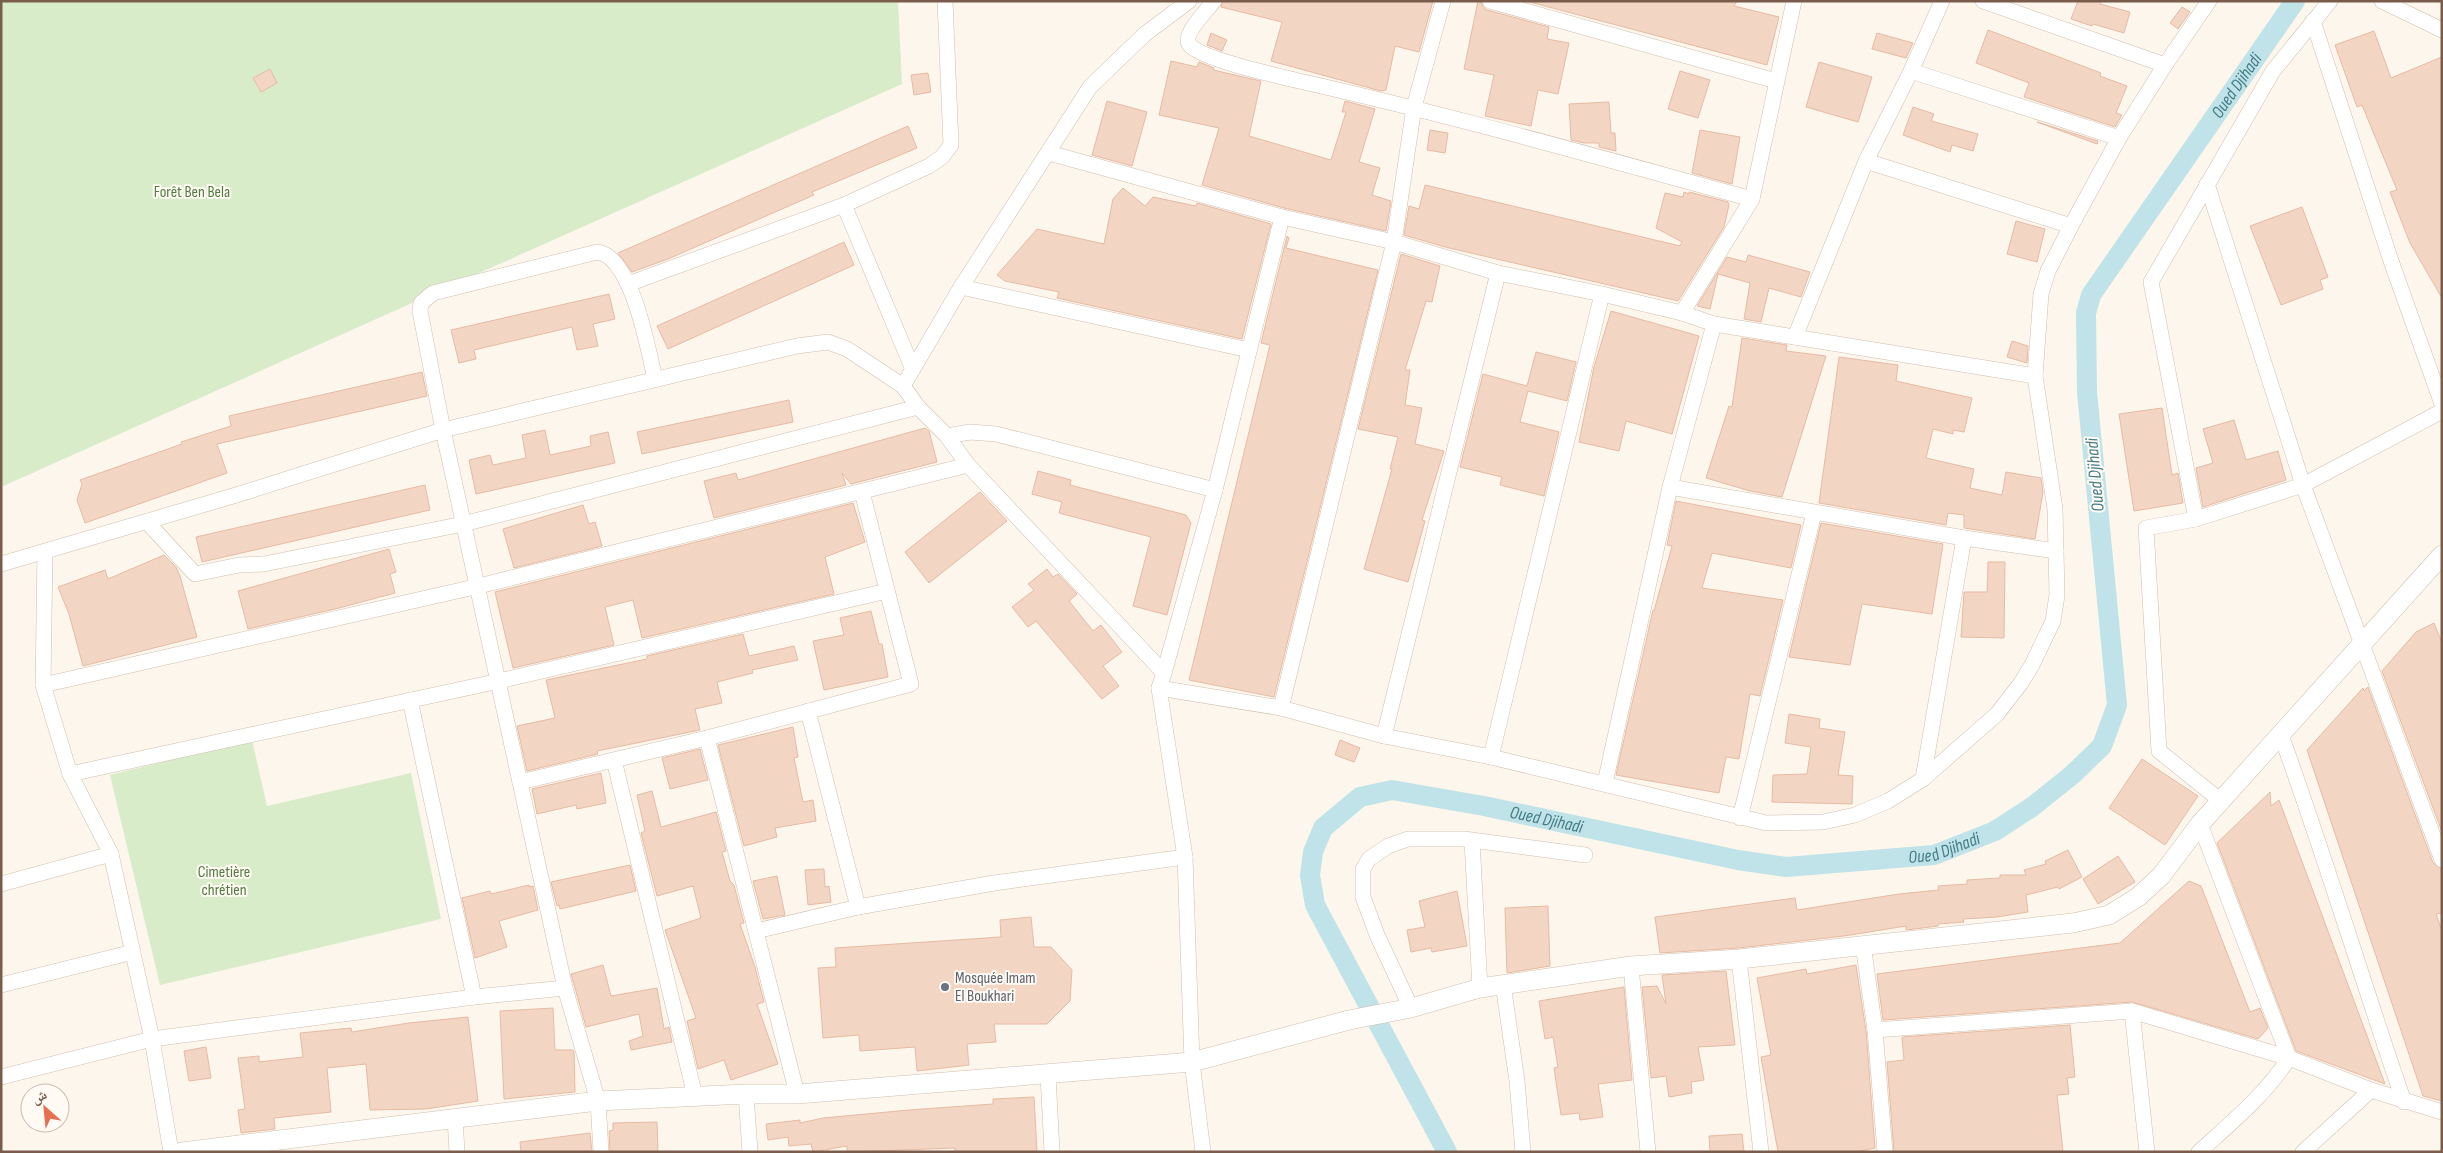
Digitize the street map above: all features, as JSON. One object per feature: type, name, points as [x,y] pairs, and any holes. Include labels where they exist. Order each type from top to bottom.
[{"type":"street","points":[[628,284],[844,205],[929,166],[942,157],[951,145],[945,1]]},
{"type":"street","points":[[903,386],[912,366],[961,287],[1090,87],[1145,34],[1188,1]]},
{"type":"street","points":[[1214,1],[1188,35],[1188,42],[1200,53],[1281,77],[1414,107],[1752,199]]},
{"type":"street","points":[[1281,708],[1394,242],[1414,107],[1443,1]]},
{"type":"street","points":[[1490,1],[1776,81]]},
{"type":"street","points":[[1682,314],[1752,199],[1794,1]]},
{"type":"street","points":[[1795,337],[1866,161],[1911,71],[1942,1]]},
{"type":"street","points":[[1983,1],[2165,65]]},
{"type":"street","points":[[1160,688],[1281,708],[1384,736],[1491,757],[1766,823],[1823,822],[1854,815],[1888,801],[1923,779],[1997,714],[2021,683],[2032,665],[2053,621],[2058,588],[2055,510],[2035,376],[2041,294],[2048,271],[2119,138],[2165,65],[2209,1]]},
{"type":"street","points":[[2196,519],[2150,282],[2273,71],[2330,1]]},
{"type":"street","points":[[2382,1],[2442,30]]},
{"type":"street","points":[[2313,21],[2391,261],[2442,404]]},
{"type":"street","points":[[1911,71],[2119,138]]},
{"type":"street","points":[[1049,153],[1282,217],[1394,242],[1498,272],[1602,294],[1714,324],[2035,376]]},
{"type":"street","points":[[1866,161],[2071,226]]},
{"type":"street","points":[[2208,184],[2303,485],[2442,860]]},
{"type":"street","points":[[844,205],[912,366]]},
{"type":"street","points":[[1203,1152],[1192,1062],[1185,857],[1160,688],[1216,490],[1282,217]]},
{"type":"street","points":[[601,1152],[598,1101],[565,988],[479,586],[463,524],[443,430],[420,311],[421,303],[426,297],[434,293],[597,252],[606,253],[613,258],[628,284],[642,320],[655,379]]},
{"type":"street","points":[[1384,736],[1498,272]]},
{"type":"street","points":[[961,287],[1249,350]]},
{"type":"street","points":[[1491,757],[1602,294]]},
{"type":"street","points":[[1604,783],[1670,487],[1714,324]]},
{"type":"street","points":[[1,564],[147,522],[443,430],[797,346],[828,342],[847,349],[903,386],[918,407],[946,436],[968,465],[1164,673]]},
{"type":"street","points":[[147,522],[195,574],[239,565],[264,564],[463,524],[918,407]]},
{"type":"street","points":[[2221,801],[2159,751],[2146,528],[2196,519],[2303,485],[2442,411]]},
{"type":"street","points":[[946,436],[970,432],[996,434],[1216,490]]},
{"type":"street","points":[[43,685],[479,586],[968,465]]},
{"type":"street","points":[[1670,487],[1814,513],[2056,552]]},
{"type":"street","points":[[520,782],[707,738],[910,684],[862,492]]},
{"type":"street","points":[[1740,818],[1814,513]]},
{"type":"street","points":[[1923,779],[1964,538]]},
{"type":"street","points":[[45,552],[43,685],[70,774],[111,854],[152,1040],[170,1152]]},
{"type":"street","points":[[182,1152],[598,1101],[746,1094],[797,1094],[1192,1062],[1348,1020],[1402,1010],[1480,988],[1503,984],[1631,966],[1739,959],[1863,944],[2073,923],[2109,915],[2138,897],[2161,876],[2200,824],[2442,555]]},
{"type":"street","points":[[70,774],[499,681],[887,591]]},
{"type":"street","points":[[410,700],[474,997]]},
{"type":"street","points":[[808,711],[858,906]]},
{"type":"street","points":[[2281,735],[2318,838],[2364,986],[2404,1102]]},
{"type":"street","points":[[707,738],[797,1094]]},
{"type":"street","points":[[614,760],[695,1096]]},
{"type":"street","points":[[2200,824],[2289,1058]]},
{"type":"street","points":[[1402,1010],[1363,897],[1363,869],[1369,859],[1388,846],[1408,839],[1472,841],[1585,855]]},
{"type":"street","points":[[1472,841],[1480,988]]},
{"type":"street","points":[[1,884],[111,854]]},
{"type":"street","points":[[756,931],[858,906],[994,883],[1185,857]]},
{"type":"street","points":[[1863,944],[1875,1030],[1885,1152]]},
{"type":"street","points":[[1,985],[133,952]]},
{"type":"street","points":[[1739,959],[1761,1152]]},
{"type":"street","points":[[1631,966],[1648,1152]]},
{"type":"street","points":[[1503,984],[1517,1081],[1523,1152]]},
{"type":"street","points":[[1,1078],[152,1040],[474,997],[565,988]]},
{"type":"street","points":[[1875,1030],[2132,1011],[2289,1058],[2404,1102],[2442,1112]]},
{"type":"street","points":[[2132,1011],[2147,1152]]},
{"type":"street","points":[[2199,1152],[2257,1100],[2274,1081],[2289,1058]]},
{"type":"street","points":[[1048,1075],[1052,1152]]},
{"type":"street","points":[[2303,1152],[2371,1090]]},
{"type":"street","points":[[746,1094],[750,1152]]},
{"type":"street","points":[[455,1118],[457,1152]]},
{"type":"green space","name":"Forêt Ben Bela","points":[[1,1],[898,1],[902,84],[1,487]]},
{"type":"green space","name":"Cimetière chrétien","points":[[252,740],[267,806],[411,773],[441,919],[160,985],[110,775]]},
{"type":"building","points":[[1223,1],[1433,1],[1419,52],[1395,46],[1386,90],[1381,91],[1271,61],[1282,22],[1221,7]]},
{"type":"building","points":[[1478,1],[1481,1],[1483,7],[1487,10],[1549,27],[1547,39],[1569,43],[1558,94],[1538,90],[1531,126],[1485,116],[1494,75],[1464,69]]},
{"type":"building","points":[[1526,1],[1737,1],[1734,6],[1779,17],[1767,65]]},
{"type":"building","points":[[2078,1],[2101,1],[2100,4],[2130,12],[2124,33],[2071,19]]},
{"type":"building","points":[[2182,7],[2190,12],[2178,29],[2170,23]]},
{"type":"building","points":[[1988,30],[2101,73],[2100,76],[2127,86],[2116,113],[2122,115],[2115,127],[2024,97],[2029,83],[1976,63]]},
{"type":"building","points":[[2374,31],[2391,78],[2442,57],[2442,298],[2410,243],[2390,192],[2397,190],[2362,105],[2357,107],[2335,45]]},
{"type":"building","points":[[1211,33],[1227,40],[1222,51],[1207,45]]},
{"type":"building","points":[[1877,33],[1913,43],[1906,58],[1872,49]]},
{"type":"building","points":[[1171,61],[1197,67],[1199,62],[1214,68],[1213,70],[1261,81],[1249,136],[1331,160],[1346,112],[1342,112],[1345,101],[1375,109],[1359,162],[1380,168],[1372,195],[1391,201],[1386,231],[1284,208],[1202,185],[1219,128],[1159,115]]},
{"type":"building","points":[[1819,62],[1872,77],[1858,122],[1806,107]]},
{"type":"building","points":[[270,69],[277,83],[261,92],[253,78]]},
{"type":"building","points":[[1680,71],[1710,80],[1698,118],[1668,109]]},
{"type":"building","points":[[928,73],[931,92],[914,95],[911,75]]},
{"type":"building","points":[[1107,101],[1147,112],[1132,166],[1092,155]]},
{"type":"building","points":[[1609,102],[1611,133],[1615,133],[1616,151],[1599,147],[1599,143],[1584,143],[1571,140],[1569,104]]},
{"type":"building","points":[[1913,107],[1934,114],[1931,121],[1978,134],[1973,151],[1952,145],[1950,152],[1903,135]]},
{"type":"building","points":[[2037,122],[2098,141],[2097,144]]},
{"type":"building","points":[[908,126],[917,148],[812,192],[814,195],[668,259],[632,272],[618,253]]},
{"type":"building","points":[[1430,130],[1448,133],[1445,153],[1427,150]]},
{"type":"building","points":[[1700,130],[1740,137],[1732,184],[1692,173]]},
{"type":"building","points":[[1425,185],[1680,246],[1682,242],[1656,228],[1665,193],[1683,197],[1684,192],[1689,194],[1689,192],[1728,202],[1729,205],[1724,227],[1678,301],[1445,247],[1404,235],[1409,206],[1419,209]]},
{"type":"building","points":[[1123,188],[1145,206],[1153,197],[1196,206],[1197,203],[1271,224],[1242,339],[1057,298],[1059,292],[1005,281],[997,275],[1037,229],[1104,244],[1113,199]]},
{"type":"building","points":[[2302,207],[2328,277],[2320,280],[2323,289],[2281,305],[2250,226]]},
{"type":"building","points":[[2016,221],[2045,229],[2037,262],[2007,254]]},
{"type":"building","points":[[1287,236],[1289,238],[1286,248],[1378,270],[1274,697],[1189,680],[1270,345],[1261,343]]},
{"type":"building","points":[[844,242],[854,265],[668,349],[657,326]]},
{"type":"building","points":[[1401,254],[1440,266],[1432,302],[1426,301],[1405,370],[1410,370],[1405,405],[1422,408],[1415,444],[1444,451],[1422,520],[1425,521],[1408,582],[1364,569],[1392,469],[1390,469],[1398,437],[1358,429]]},
{"type":"building","points":[[1748,255],[1810,272],[1801,297],[1769,288],[1761,322],[1744,319],[1750,283],[1718,274],[1710,309],[1697,306],[1727,257],[1746,262]]},
{"type":"building","points":[[609,294],[615,319],[593,324],[598,346],[577,350],[572,327],[474,350],[476,359],[459,363],[451,330]]},
{"type":"building","points":[[1611,311],[1699,336],[1672,434],[1626,421],[1619,451],[1579,442],[1594,367]]},
{"type":"building","points":[[1742,338],[1787,345],[1786,351],[1826,356],[1782,497],[1750,491],[1706,478],[1729,406],[1732,407]]},
{"type":"building","points":[[2012,341],[2028,346],[2027,363],[2007,357]]},
{"type":"building","points":[[1536,352],[1576,362],[1567,401],[1528,391],[1520,422],[1559,432],[1544,496],[1500,485],[1502,477],[1460,467],[1483,374],[1527,386]]},
{"type":"building","points":[[1839,357],[1898,365],[1896,381],[1972,398],[1964,432],[1953,430],[1953,434],[1933,429],[1926,458],[1974,469],[1970,488],[2002,495],[2006,472],[2041,478],[2043,492],[2035,539],[1964,528],[1964,515],[1948,513],[1946,525],[1819,503]]},
{"type":"building","points":[[422,372],[427,396],[217,444],[227,473],[85,523],[77,500],[82,484],[80,480],[182,444],[181,442],[231,426],[229,416]]},
{"type":"building","points":[[789,400],[793,422],[642,454],[637,432]]},
{"type":"building","points":[[2162,408],[2172,475],[2178,473],[2183,503],[2134,511],[2119,414]]},
{"type":"building","points":[[2234,420],[2246,460],[2278,451],[2286,480],[2203,507],[2196,468],[2213,463],[2203,429]]},
{"type":"building","points":[[925,428],[929,431],[937,462],[851,484],[842,473],[846,485],[714,518],[704,481],[736,473],[738,480]]},
{"type":"building","points":[[545,430],[550,455],[591,446],[590,436],[608,432],[615,463],[476,494],[469,460],[490,455],[493,465],[526,458],[522,435]]},
{"type":"building","points":[[1038,471],[1071,480],[1070,485],[1186,515],[1191,523],[1167,615],[1133,606],[1151,537],[1059,513],[1062,502],[1032,494]]},
{"type":"building","points":[[425,485],[430,510],[202,562],[196,537]]},
{"type":"building","points":[[980,492],[1007,521],[929,583],[905,552]]},
{"type":"building","points":[[1676,501],[1801,525],[1791,568],[1712,553],[1702,588],[1783,600],[1760,696],[1750,694],[1739,759],[1726,757],[1719,793],[1616,775],[1653,610],[1672,546],[1667,545]]},
{"type":"building","points":[[853,503],[865,542],[825,557],[834,594],[642,638],[633,600],[605,607],[614,645],[513,668],[495,592]]},
{"type":"building","points":[[583,505],[589,524],[595,522],[602,546],[514,568],[503,529]]},
{"type":"building","points":[[1821,523],[1943,544],[1932,614],[1862,604],[1850,665],[1789,657]]},
{"type":"building","points":[[389,549],[396,572],[390,574],[395,593],[248,629],[238,591]]},
{"type":"building","points":[[164,555],[176,567],[180,576],[197,637],[83,666],[69,614],[58,587],[105,570],[108,579]]},
{"type":"building","points":[[1988,562],[2005,562],[2004,638],[1961,637],[1964,592],[1987,592]]},
{"type":"building","points":[[1047,569],[1053,577],[1058,574],[1077,594],[1069,601],[1093,631],[1101,625],[1122,652],[1103,666],[1119,686],[1102,699],[1036,621],[1028,627],[1012,607],[1034,590],[1028,584]]},
{"type":"building","points":[[871,611],[879,644],[882,644],[888,677],[824,690],[813,641],[844,635],[840,618]]},
{"type":"building","points":[[2434,623],[2442,643],[2442,832],[2382,671],[2416,632]]},
{"type":"building","points":[[743,634],[749,656],[794,646],[798,660],[752,670],[753,673],[717,682],[722,703],[695,709],[700,730],[597,751],[598,754],[527,771],[517,726],[555,718],[546,680],[647,659],[647,656]]},
{"type":"building","points":[[2368,687],[2433,863],[2442,869],[2442,913],[2436,914],[2442,931],[2442,1101],[2423,1096],[2307,750],[2363,688],[2364,691]]},
{"type":"building","points":[[1789,714],[1820,719],[1819,728],[1845,732],[1838,775],[1853,776],[1852,804],[1772,802],[1773,775],[1807,774],[1811,747],[1785,743]]},
{"type":"building","points":[[793,727],[798,757],[794,758],[803,802],[813,800],[816,821],[775,828],[777,837],[744,846],[718,745]]},
{"type":"building","points":[[1340,740],[1360,748],[1354,762],[1335,755]]},
{"type":"building","points":[[700,749],[708,780],[670,789],[662,758]]},
{"type":"building","points":[[2142,759],[2198,796],[2165,845],[2109,808]]},
{"type":"building","points":[[601,773],[606,803],[577,809],[576,805],[537,814],[532,789]]},
{"type":"building","points":[[652,791],[661,827],[716,812],[726,851],[722,852],[730,881],[734,885],[744,923],[740,924],[755,967],[764,1002],[757,1004],[778,1064],[731,1080],[724,1060],[698,1069],[687,1021],[696,1018],[665,930],[701,918],[693,886],[657,896],[641,833],[645,831],[637,795]]},
{"type":"building","points":[[2270,792],[2271,806],[2279,800],[2385,1084],[2296,1051],[2217,843]]},
{"type":"building","points":[[2068,850],[2082,877],[2059,889],[2058,887],[2026,895],[2028,912],[1997,917],[1963,919],[1964,922],[1938,924],[1938,926],[1906,930],[1906,926],[1844,936],[1738,948],[1660,953],[1655,917],[1795,898],[1797,910],[1899,894],[1939,890],[1938,886],[1967,884],[1967,880],[2000,878],[2000,875],[2026,875],[2024,870],[2046,864],[2045,861]]},
{"type":"building","points":[[2118,856],[2135,882],[2098,904],[2083,879]]},
{"type":"building","points":[[630,865],[636,891],[560,909],[559,905],[557,906],[551,882]]},
{"type":"building","points":[[824,869],[825,887],[829,886],[831,902],[808,905],[805,870]]},
{"type":"building","points":[[777,876],[785,915],[763,919],[753,881]]},
{"type":"building","points":[[2189,881],[2201,886],[2250,1012],[2260,1008],[2268,1028],[2258,1039],[2132,1002],[1883,1020],[1877,974],[2120,943]]},
{"type":"building","points":[[529,885],[529,887],[533,886],[538,910],[499,921],[507,947],[475,958],[462,898],[490,891],[491,894]]},
{"type":"building","points":[[1457,891],[1467,946],[1432,952],[1431,948],[1411,952],[1407,930],[1425,927],[1419,901]]},
{"type":"building","points":[[1548,906],[1550,966],[1507,973],[1505,908]]},
{"type":"building","name":"Mosquée Imam El Boukhari","points":[[1031,917],[1034,947],[1051,947],[1072,970],[1070,1001],[1047,1024],[994,1024],[996,1042],[967,1044],[969,1065],[917,1071],[915,1047],[860,1051],[859,1035],[823,1038],[818,968],[836,967],[835,948],[1001,937],[1000,920]]},
{"type":"building","points":[[603,965],[611,996],[657,988],[664,1029],[669,1027],[672,1042],[631,1050],[629,1041],[643,1036],[639,1014],[586,1027],[571,974]]},
{"type":"building","points":[[1856,965],[1866,1031],[1875,1148],[1855,1152],[1778,1152],[1761,1057],[1771,1055],[1757,978],[1806,969],[1807,974]]},
{"type":"building","points":[[1726,971],[1735,1045],[1698,1047],[1704,1080],[1691,1082],[1692,1093],[1669,1097],[1666,1076],[1651,1078],[1642,987],[1657,986],[1666,1004],[1662,975]]},
{"type":"building","points":[[1624,987],[1632,1080],[1598,1084],[1603,1117],[1580,1120],[1579,1113],[1561,1115],[1554,1068],[1558,1067],[1553,1037],[1545,1039],[1539,1001]]},
{"type":"building","points":[[553,1008],[555,1050],[573,1050],[574,1052],[575,1092],[504,1099],[500,1011]]},
{"type":"building","points":[[468,1017],[478,1101],[426,1109],[370,1110],[366,1064],[327,1068],[331,1112],[274,1118],[275,1129],[241,1133],[238,1110],[245,1109],[238,1058],[259,1056],[259,1062],[303,1057],[300,1033],[351,1028],[352,1032],[409,1023]]},
{"type":"building","points":[[2070,1025],[2075,1077],[2067,1078],[2069,1094],[2057,1095],[2063,1152],[1894,1152],[1887,1062],[1904,1060],[1902,1037]]},
{"type":"building","points":[[206,1047],[211,1078],[189,1081],[184,1051]]},
{"type":"building","points":[[1034,1097],[1037,1152],[955,1152],[955,1148],[847,1152],[847,1146],[813,1152],[811,1144],[789,1146],[788,1137],[768,1140],[766,1124],[800,1120],[800,1123],[823,1118],[993,1104],[993,1099]]},
{"type":"building","points":[[657,1122],[658,1152],[610,1152],[609,1131],[613,1130],[613,1123]]},
{"type":"building","points":[[590,1133],[592,1152],[521,1152],[520,1142]]},
{"type":"building","points":[[1742,1134],[1744,1152],[1710,1152],[1709,1136]]},
{"type":"waterway","name":"Oued Djihadi","points":[[1447,1152],[1315,905],[1310,875],[1313,852],[1323,828],[1360,797],[1392,790],[1484,806],[1738,860],[1786,867],[1934,855],[1995,831],[2032,807],[2072,775],[2102,746],[2117,705],[2087,392],[2086,313],[2091,295],[2295,1]]},
{"type":"place","name":"Mosquée Imam El Boukhari","points":[[945,987]]}]
